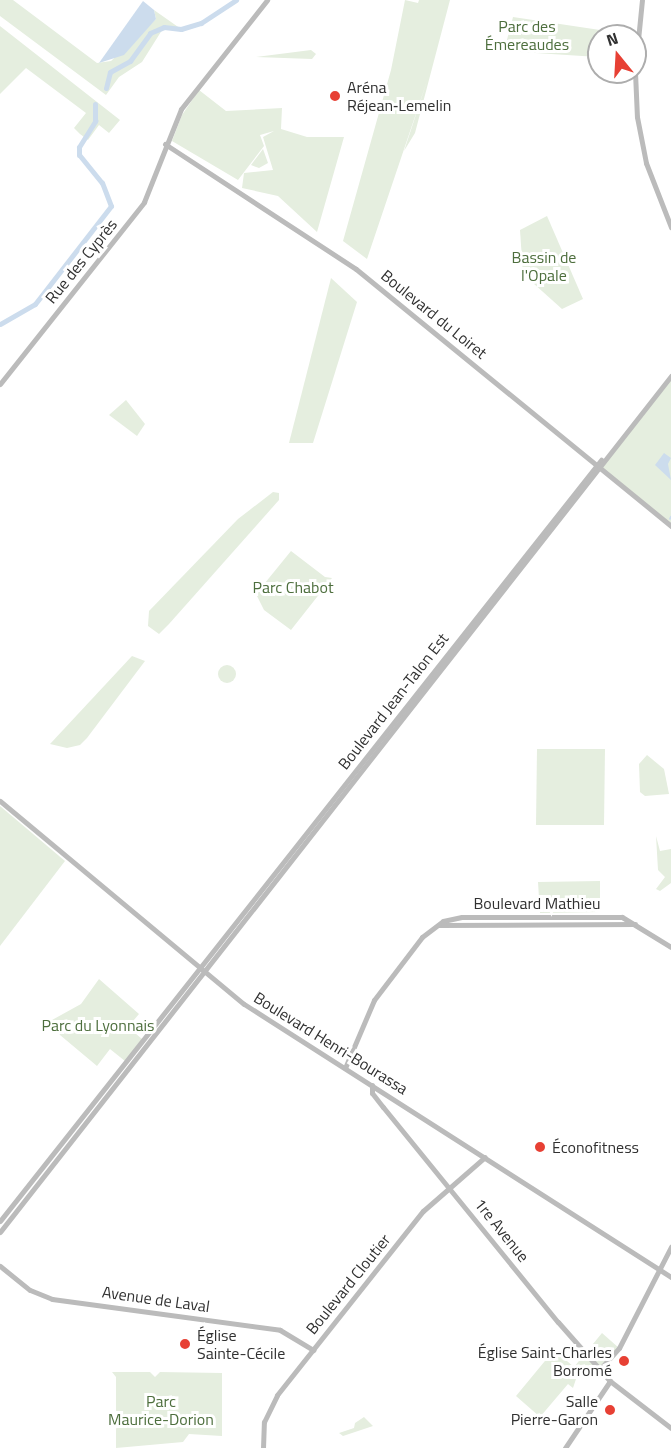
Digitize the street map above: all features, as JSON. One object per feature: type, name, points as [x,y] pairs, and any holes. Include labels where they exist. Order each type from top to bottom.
[{"type":"street","name":"Rue des Cyprès","points":[[0,384],[144,202],[165,144],[187,100],[267,0]]},
{"type":"street","points":[[638,24],[642,0]]},
{"type":"street","points":[[636,84],[637,117],[646,163],[671,227]]},
{"type":"street","name":"Boulevard du Loiret","points":[[165,144],[356,268],[671,526]]},
{"type":"street","name":"Boulevard Jean-Talon Est","points":[[203,970],[671,376]]},
{"type":"street","name":"Boulevard Henri-Bourassa","points":[[0,801],[244,1004],[671,1277]]},
{"type":"street","name":"Boulevard Mathieu","points":[[345,1068],[374,1000],[422,937],[439,925],[462,917],[572,915],[622,917],[671,947]]},
{"type":"street","points":[[0,1221],[203,970]]},
{"type":"street","points":[[0,1232],[203,970]]},
{"type":"street","name":"1re Avenue","points":[[372,1085],[372,1093],[383,1107],[558,1322],[601,1368],[610,1381]]},
{"type":"street","points":[[383,1107],[390,1096]]},
{"type":"street","name":"Boulevard Cloutier","points":[[263,1448],[264,1422],[272,1403],[423,1211],[484,1157]]},
{"type":"street","points":[[601,1368],[619,1348],[671,1247]]},
{"type":"street","name":"Avenue de Laval","points":[[0,1266],[30,1290],[52,1299],[280,1330],[313,1350]]},
{"type":"street","points":[[565,1448],[610,1381],[671,1428]]},
{"type":"green space","points":[[0,0],[13,0],[97,63],[111,61],[156,19],[154,10],[181,29],[164,27],[142,62],[119,77],[106,95],[0,16]]},
{"type":"green space","points":[[405,0],[418,3],[419,0],[450,0],[415,133],[404,151],[428,78],[367,259],[343,241],[391,70]]},
{"type":"green space","name":"Parc des Émereaudes","points":[[513,17],[587,28],[587,56],[504,51]]},
{"type":"green space","points":[[0,26],[120,120],[109,133],[99,125],[88,140],[80,134],[74,128],[86,113],[26,68],[0,94]]},
{"type":"green space","points":[[311,50],[316,54],[312,59],[256,57]]},
{"type":"green space","points":[[199,90],[226,111],[282,108],[281,129],[307,137],[344,137],[317,232],[278,196],[242,188],[244,173],[273,170],[263,137],[274,131],[260,135],[264,146],[238,180],[172,141],[182,115]]},
{"type":"green space","points":[[263,149],[268,163],[259,168],[251,165]]},
{"type":"green space","name":"Bassin de l'Opale","points":[[547,216],[583,299],[562,309],[523,274],[520,230]]},
{"type":"green space","points":[[331,278],[357,302],[313,443],[289,443]]},
{"type":"green space","points":[[671,376],[671,526],[599,468]]},
{"type":"green space","points":[[126,400],[145,424],[137,436],[109,415]]},
{"type":"green space","points":[[273,492],[279,493],[279,500],[169,624],[159,634],[148,626],[149,611],[238,519]]},
{"type":"green space","name":"Parc Chabot","points":[[291,551],[325,577],[332,578],[291,630],[264,610],[256,594]]},
{"type":"green space","points":[[132,656],[145,661],[87,738],[80,745],[67,748],[50,744]]},
{"type":"green space","points":[[227,665],[233,668],[236,674],[233,680],[227,683],[221,680],[218,674],[221,668]]},
{"type":"green space","points":[[537,749],[605,749],[604,825],[536,825]]},
{"type":"green space","points":[[647,755],[664,769],[669,794],[645,796],[640,792],[639,764]]},
{"type":"green space","points":[[0,806],[65,861],[0,946]]},
{"type":"green space","points":[[656,836],[660,851],[671,849],[671,883],[660,891],[656,889],[665,877],[658,870]]},
{"type":"green space","points":[[600,881],[600,912],[540,913],[538,882]]},
{"type":"green space","name":"Parc du Lyonnais","points":[[99,979],[139,1014],[128,1027],[142,1039],[125,1061],[110,1049],[97,1066],[60,1035],[52,1020],[81,1004]]},
{"type":"green space","points":[[602,1333],[619,1348],[601,1367],[604,1373],[597,1379],[591,1373],[582,1378],[577,1376],[573,1388],[568,1384],[540,1417],[516,1396],[554,1350],[574,1367]]},
{"type":"green space","name":"Parc Maurice-Dorion","points":[[112,1372],[150,1372],[155,1377],[160,1372],[222,1373],[222,1436],[189,1434],[183,1442],[116,1448],[116,1377]]},
{"type":"green space","points":[[364,1417],[373,1426],[343,1436],[339,1433],[354,1428],[355,1423]]},
{"type":"water","points":[[143,1],[154,10],[156,19],[124,55],[99,63]]},
{"type":"water","points":[[664,453],[671,458],[668,464],[671,480],[655,465]]},
{"type":"waterway","points":[[106,88],[110,72],[130,61],[150,33],[164,27],[181,29],[201,23],[236,0]]},
{"type":"waterway","points":[[0,324],[35,304],[111,206],[102,183],[79,155],[79,147],[95,121],[95,104]]},
{"type":"place","name":"Aréna Réjean‑Lemelin","points":[[335,96]]},
{"type":"place","name":"Éconofitness","points":[[540,1147]]},
{"type":"place","name":"Église Sainte-Cécile","points":[[185,1344]]},
{"type":"place","name":"Église Saint-Charles Borromé","points":[[624,1361]]},
{"type":"place","name":"Salle Pierre-Garon","points":[[610,1410]]}]
